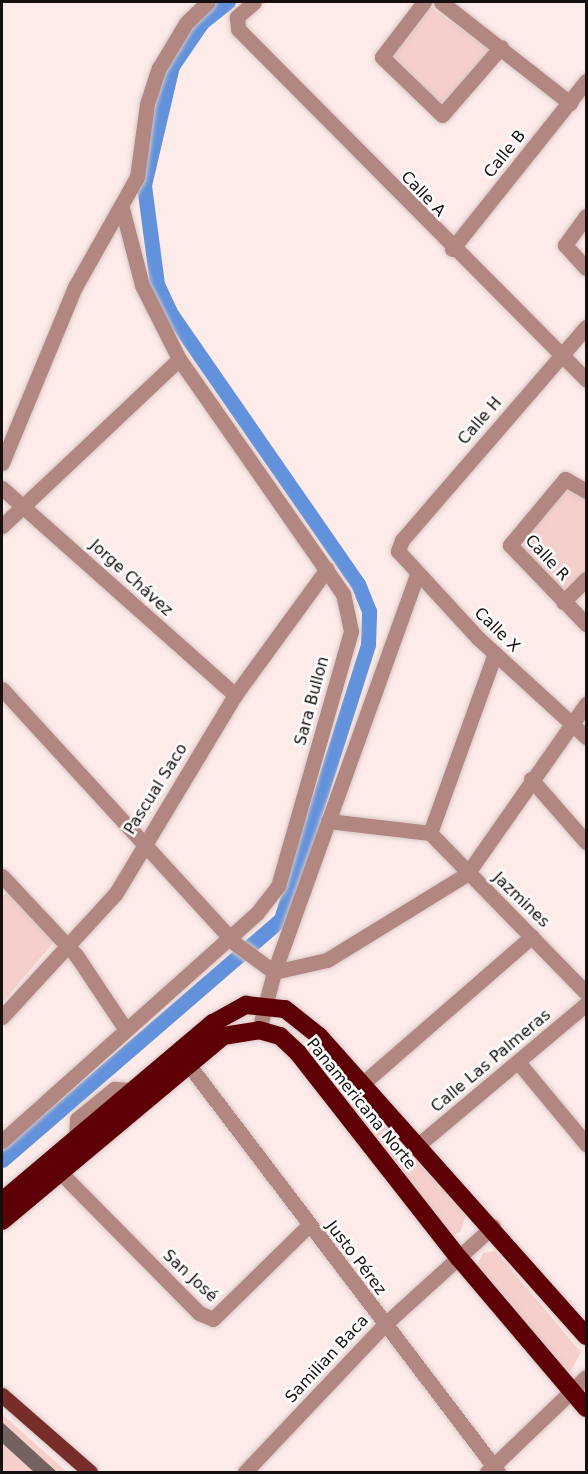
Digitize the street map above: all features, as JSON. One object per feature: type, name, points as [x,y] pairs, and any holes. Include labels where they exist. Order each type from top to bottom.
[{"type":"highway","points":[[2,1221],[55,1167],[76,1139],[213,1023],[246,1005],[266,1005]]},
{"type":"highway","name":"Panamericana Norte","points":[[266,1005],[300,1019],[493,1226],[586,1336]]},
{"type":"highway","name":"Panamericana Norte","points":[[259,1029],[280,1036],[298,1053],[459,1258],[586,1408]]},
{"type":"highway","points":[[2,1201],[55,1167],[223,1036],[259,1029]]},
{"type":"main road","points":[[2,1395],[90,1473]]},
{"type":"street","points":[[2,463],[75,287],[106,223],[122,208],[137,177],[147,104],[159,68],[186,23],[208,2]]},
{"type":"street","name":"Calle A","points":[[254,2],[237,17],[238,29],[559,357],[586,380]]},
{"type":"street","points":[[424,2],[382,57],[442,115],[501,47]]},
{"type":"street","points":[[441,2],[570,103]]},
{"type":"street","name":"Calle B","points":[[452,249],[586,81]]},
{"type":"street","name":"Sara Bullon","points":[[2,1141],[126,1030],[233,940],[257,914],[288,864],[351,632],[347,602],[327,569],[179,359],[142,285],[122,208]]},
{"type":"street","points":[[586,216],[565,245],[586,268]]},
{"type":"street","name":"Calle H","points":[[402,540],[586,327]]},
{"type":"street","points":[[2,526],[20,503],[179,359]]},
{"type":"street","name":"Calle R","points":[[586,492],[565,479],[510,542],[563,602],[586,624]]},
{"type":"street","name":"Jorge Chávez","points":[[2,488],[235,695]]},
{"type":"street","name":"Calle X","points":[[402,540],[400,556],[417,575],[495,653],[569,723],[586,736]]},
{"type":"street","name":"Pascual Saco","points":[[2,1017],[65,945],[116,893],[143,844],[235,695],[327,569]]},
{"type":"street","points":[[259,1029],[274,972],[417,575]]},
{"type":"street","points":[[563,602],[586,579]]},
{"type":"street","points":[[328,821],[430,833],[495,653]]},
{"type":"street","points":[[2,689],[251,960],[274,972],[327,960],[467,874],[569,723],[586,704]]},
{"type":"street","points":[[531,779],[586,842]]},
{"type":"street","name":"Jazmines","points":[[430,833],[467,874],[584,987]]},
{"type":"street","points":[[3,883],[65,945],[126,1030]]},
{"type":"street","points":[[362,1084],[532,936]]},
{"type":"street","name":"Calle Las Palmeras","points":[[418,1145],[586,1004]]},
{"type":"street","points":[[518,1062],[586,1144]]},
{"type":"street","name":"Justo Pérez","points":[[188,1064],[492,1470]]},
{"type":"street","name":"San José","points":[[55,1167],[199,1313],[213,1319],[309,1225]]},
{"type":"street","name":"Samilian Baca","points":[[245,1473],[384,1325],[493,1226]]},
{"type":"street","points":[[492,1470],[586,1377]]},
{"type":"shaded area","points":[[428,5],[490,50],[446,110],[391,54]]},
{"type":"shaded area","points":[[566,489],[586,500],[586,572],[566,593],[518,545]]},
{"type":"shaded area","points":[[8,893],[54,942],[2,1003],[2,895]]},
{"type":"shaded area","points":[[308,1043],[466,1215],[460,1232],[453,1235],[446,1229],[302,1049]]},
{"type":"shaded area","points":[[495,1251],[581,1352],[571,1371],[565,1371],[476,1267],[483,1253]]},
{"type":"shaded area","points":[[2,1414],[67,1472],[2,1472]]},
{"type":"building","points":[[2,1422],[58,1473],[35,1473],[2,1443]]},
{"type":"waterway","points":[[2,1160],[281,919],[368,644],[369,611],[358,584],[171,314],[157,284],[144,185],[172,66],[202,22],[228,2]]}]
